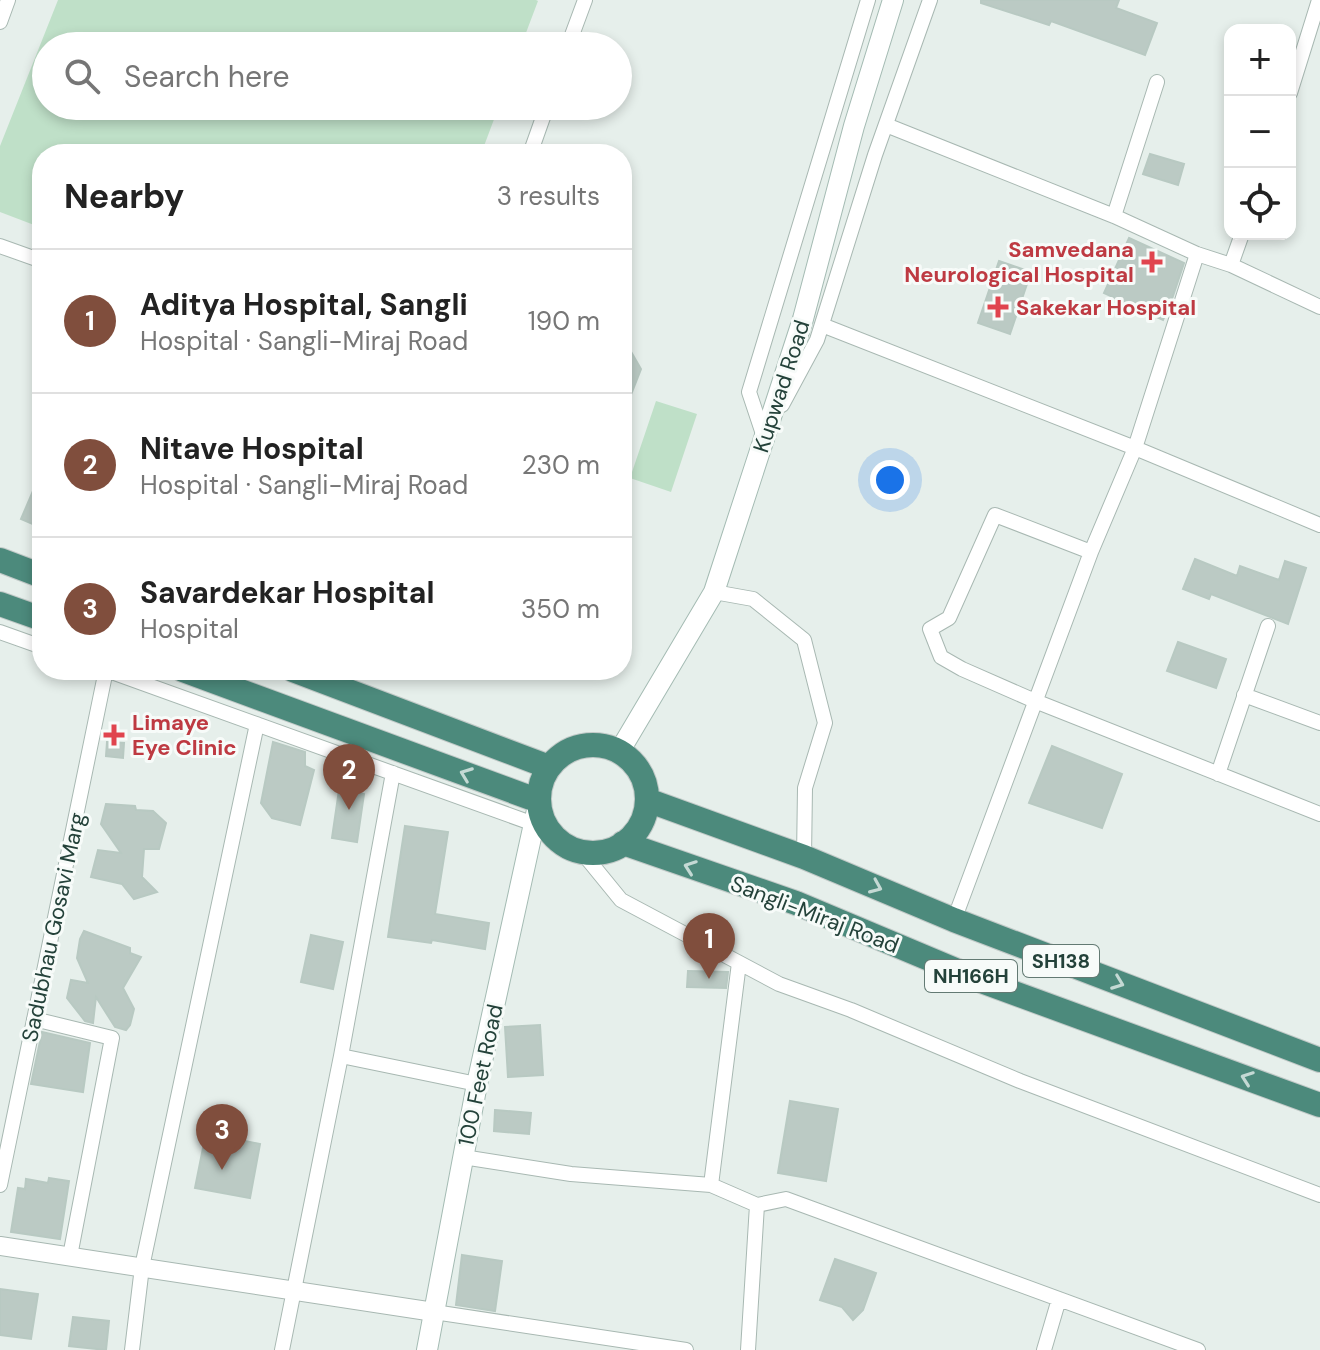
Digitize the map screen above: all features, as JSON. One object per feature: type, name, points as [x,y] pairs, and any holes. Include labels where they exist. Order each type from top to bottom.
[{"type":"highway","points":[[0,560],[32,572]]},
{"type":"highway","points":[[0,604],[32,615]]},
{"type":"highway","points":[[208,680],[536,813],[565,845],[581,851],[599,852],[616,848],[630,838],[641,824],[647,807],[647,789],[641,773],[629,758],[597,745],[578,747],[562,755],[549,767],[541,784],[536,813]]},
{"type":"highway","points":[[345,680],[549,767]]},
{"type":"highway","name":"Sangli-Miraj Road","points":[[647,800],[804,857],[954,920],[1320,1060]]},
{"type":"highway","name":"Sangli-Miraj Road","points":[[623,843],[796,903],[984,982],[1320,1105]]},
{"type":"main road","name":"Kupwad Road","points":[[619,752],[714,592],[765,437],[813,322],[854,126],[893,0]]},
{"type":"main road","name":"100 Feet Road","points":[[427,1350],[477,1084],[536,813]]},
{"type":"street","points":[[0,22],[8,0]]},
{"type":"street","points":[[573,32],[585,0]]},
{"type":"street","points":[[765,437],[749,392],[868,0]]},
{"type":"street","points":[[930,0],[813,322],[1135,448],[1320,525]]},
{"type":"street","points":[[1296,75],[1319,0]]},
{"type":"street","points":[[1305,49],[1320,55]]},
{"type":"street","points":[[1114,216],[1157,82]]},
{"type":"street","points":[[534,144],[542,120]]},
{"type":"street","points":[[886,125],[1114,216],[1197,254],[1231,265],[1320,307]]},
{"type":"street","points":[[1231,265],[1240,240]]},
{"type":"street","points":[[0,246],[32,257]]},
{"type":"street","points":[[954,920],[1091,552],[1135,448],[1197,254]]},
{"type":"street","points":[[1091,552],[995,515],[949,618],[930,629],[941,657],[1035,701],[1320,814]]},
{"type":"street","points":[[714,592],[753,599],[804,640],[825,723],[805,788],[804,857]]},
{"type":"street","points":[[1218,774],[1268,626]]},
{"type":"street","points":[[0,632],[32,643]]},
{"type":"street","name":"Sadubhau Gosavi Marg","points":[[0,1185],[104,680]]},
{"type":"street","points":[[134,680],[393,773],[536,813]]},
{"type":"street","points":[[1244,695],[1320,723]]},
{"type":"street","points":[[132,1350],[142,1267],[257,724]]},
{"type":"street","points":[[282,1350],[393,773]]},
{"type":"street","points":[[581,851],[621,900],[779,984],[851,1010],[1020,1081],[1320,1195]]},
{"type":"street","points":[[711,1185],[739,963]]},
{"type":"street","points":[[34,1019],[112,1038],[70,1256]]},
{"type":"street","points":[[341,1056],[477,1084]]},
{"type":"street","points":[[463,1157],[571,1174],[711,1185],[757,1205],[786,1199],[1198,1350]]},
{"type":"street","points":[[748,1350],[757,1205]]},
{"type":"street","points":[[0,1246],[686,1350]]},
{"type":"street","points":[[1044,1350],[1059,1299]]},
{"type":"green space","points":[[58,0],[538,1],[526,32],[45,32]]},
{"type":"green space","points":[[32,65],[32,120],[494,120],[485,144],[32,144],[32,224],[0,212],[0,146]]},
{"type":"green space","points":[[656,401],[697,414],[671,492],[632,479]]},
{"type":"building","points":[[981,0],[1119,0],[1116,8],[1157,23],[1145,55],[1051,21],[1049,25],[981,3]]},
{"type":"building","points":[[1150,154],[1184,164],[1178,185],[1143,174]]},
{"type":"building","points":[[1129,238],[1184,263],[1163,320],[1104,293]]},
{"type":"building","points":[[999,261],[1031,272],[1010,334],[978,323]]},
{"type":"building","points":[[632,353],[641,369],[632,392]]},
{"type":"building","points":[[32,493],[32,524],[21,519]]},
{"type":"building","points":[[1195,559],[1237,576],[1240,566],[1279,580],[1285,561],[1306,568],[1288,624],[1211,594],[1209,599],[1183,589]]},
{"type":"building","points":[[1178,642],[1226,659],[1216,688],[1167,671]]},
{"type":"building","points":[[107,742],[124,743],[123,758],[106,756]]},
{"type":"building","points":[[273,742],[305,752],[305,766],[314,770],[300,825],[272,818],[261,803]]},
{"type":"building","points":[[1052,746],[1122,774],[1102,828],[1029,803]]},
{"type":"building","points":[[339,790],[364,794],[357,842],[332,838]]},
{"type":"building","points":[[106,804],[153,811],[166,823],[159,849],[144,849],[142,877],[157,892],[134,899],[122,884],[91,877],[98,850],[121,853],[101,824]]},
{"type":"building","points":[[405,826],[448,832],[435,914],[489,923],[485,949],[432,940],[431,943],[388,937]]},
{"type":"building","points":[[84,931],[130,948],[130,953],[141,957],[123,988],[134,1009],[126,1030],[115,1027],[96,997],[93,1023],[85,1021],[67,998],[71,980],[88,983],[77,958]]},
{"type":"building","points":[[311,935],[343,942],[333,989],[301,982]]},
{"type":"building","points":[[688,971],[728,972],[726,988],[687,987]]},
{"type":"building","points":[[540,1025],[543,1075],[508,1077],[505,1027]]},
{"type":"building","points":[[42,1032],[90,1043],[83,1092],[31,1084]]},
{"type":"building","points":[[790,1101],[838,1109],[826,1181],[778,1173]]},
{"type":"building","points":[[495,1110],[531,1113],[529,1134],[494,1131]]},
{"type":"building","points":[[206,1133],[260,1144],[250,1198],[195,1188]]},
{"type":"building","points":[[49,1178],[69,1181],[60,1239],[11,1232],[18,1188],[25,1189],[26,1179],[48,1183]]},
{"type":"building","points":[[462,1255],[502,1261],[495,1311],[456,1305]]},
{"type":"building","points":[[835,1259],[876,1273],[863,1310],[853,1320],[842,1307],[820,1300]]},
{"type":"building","points":[[0,1289],[38,1294],[31,1339],[0,1335]]},
{"type":"building","points":[[73,1317],[109,1321],[106,1350],[69,1346]]},
{"type":"place","name":"Samvedana Neurological Hospital","points":[[1152,262]]},
{"type":"place","name":"Sakekar Hospital","points":[[998,307]]},
{"type":"place","name":"Limaye Eye Clinic","points":[[114,735]]},
{"type":"place","name":"Nitave Hospital","points":[[349,810]]},
{"type":"place","name":"Aditya Hospital, Sangli","points":[[709,979]]},
{"type":"place","name":"Savardekar Hospital","points":[[222,1170]]}]
